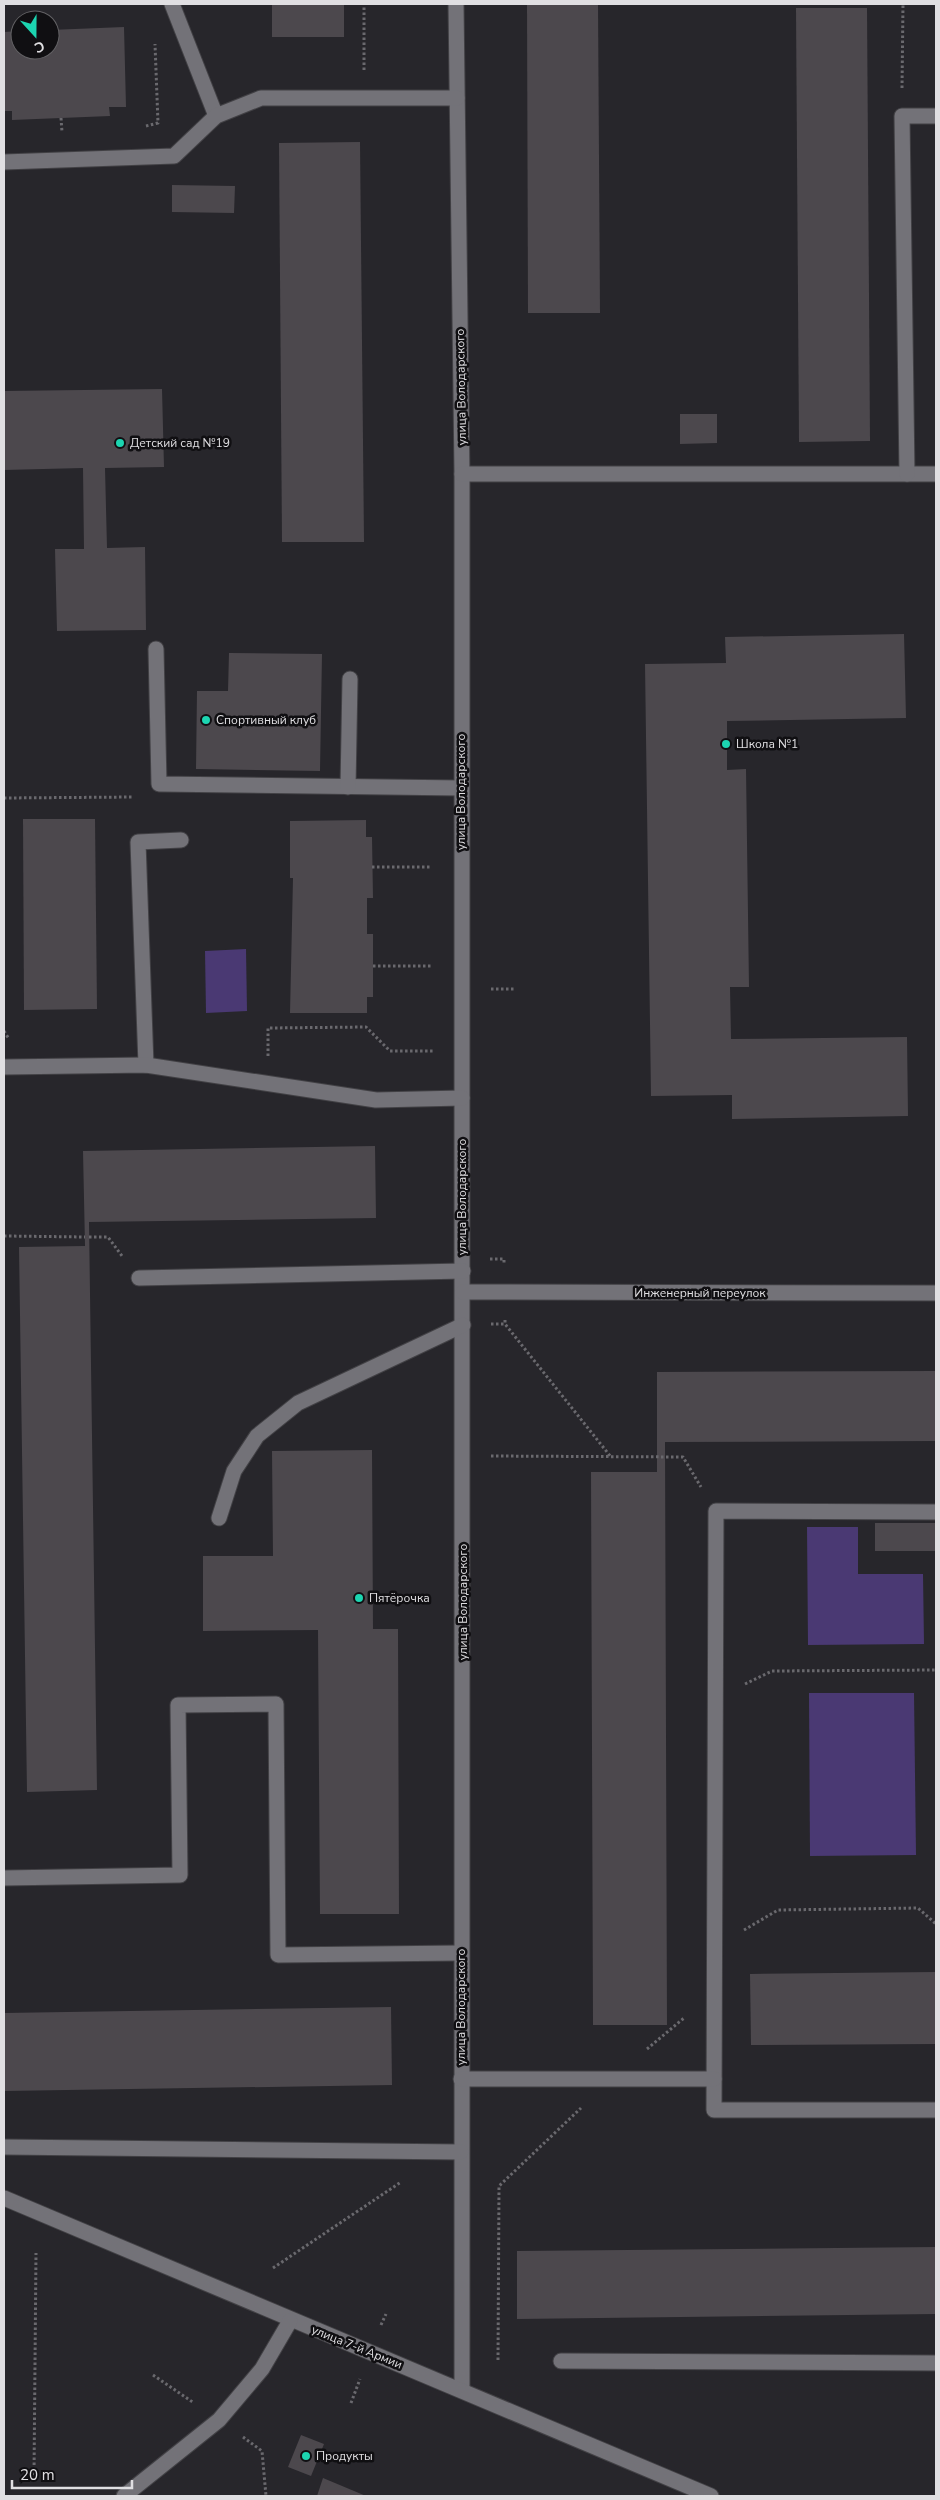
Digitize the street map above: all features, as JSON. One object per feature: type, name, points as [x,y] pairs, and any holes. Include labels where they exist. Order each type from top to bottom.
[{"type":"street","points":[[172,4],[216,116]]},
{"type":"street","name":"улица Володарского","points":[[456,4],[462,474],[463,1456],[460,1953],[462,2389]]},
{"type":"street","points":[[4,162],[174,156],[216,116],[261,98],[457,98]]},
{"type":"street","points":[[907,474],[902,116],[936,116]]},
{"type":"street","points":[[462,474],[936,474]]},
{"type":"street","points":[[156,649],[159,784],[461,788]]},
{"type":"street","points":[[348,787],[350,679]]},
{"type":"street","points":[[146,1065],[138,842],[181,840]]},
{"type":"street","points":[[4,1067],[146,1065],[376,1100],[462,1098]]},
{"type":"street","points":[[139,1278],[463,1271]]},
{"type":"street","name":"Инженерный переулок","points":[[463,1292],[936,1293]]},
{"type":"street","points":[[219,1518],[234,1471],[257,1436],[298,1403],[463,1325]]},
{"type":"street","points":[[936,1512],[716,1511],[714,2110],[936,2110]]},
{"type":"street","points":[[4,1878],[180,1875],[178,1705],[276,1704],[278,1955],[460,1953]]},
{"type":"street","points":[[461,2079],[714,2079]]},
{"type":"street","points":[[4,2147],[461,2152]]},
{"type":"street","name":"улица 7-й Армии","points":[[4,2198],[290,2321],[462,2389],[711,2496]]},
{"type":"street","points":[[124,2496],[219,2420],[262,2369],[290,2321]]},
{"type":"street","points":[[561,2361],[936,2363]]},
{"type":"path","points":[[363,98],[364,4]]},
{"type":"path","points":[[902,116],[903,4]]},
{"type":"path","points":[[139,128],[158,123],[155,34]]},
{"type":"path","points":[[372,867],[432,867]]},
{"type":"path","points":[[373,966],[433,966]]},
{"type":"path","points":[[269,1084],[268,1028],[366,1027],[390,1051],[434,1051]]},
{"type":"path","points":[[4,1236],[108,1237],[139,1278]]},
{"type":"path","points":[[505,1324],[612,1457]]},
{"type":"path","points":[[463,1456],[683,1457],[716,1511]]},
{"type":"path","points":[[715,1697],[772,1671],[936,1670]]},
{"type":"path","points":[[714,1947],[778,1910],[918,1908],[936,1924]]},
{"type":"path","points":[[498,2360],[499,2186],[610,2079],[714,1993]]},
{"type":"path","points":[[273,2268],[402,2181]]},
{"type":"path","points":[[34,2475],[36,2253]]},
{"type":"path","points":[[262,2451],[266,2496]]},
{"type":"shaded area","points":[[246,949],[247,1011],[206,1013],[205,951]]},
{"type":"shaded area","points":[[807,1527],[858,1527],[858,1574],[923,1574],[924,1644],[808,1645]]},
{"type":"shaded area","points":[[809,1693],[914,1693],[916,1855],[810,1856]]},
{"type":"building","points":[[272,4],[344,4],[344,37],[272,37]]},
{"type":"building","points":[[527,4],[598,4],[600,313],[528,313]]},
{"type":"building","points":[[796,8],[867,8],[870,441],[799,442]]},
{"type":"building","points":[[124,27],[126,107],[109,107],[110,116],[12,120],[12,111],[4,111],[4,32],[10,32],[10,60],[60,60],[60,30]]},
{"type":"building","points":[[360,142],[364,542],[282,542],[279,143]]},
{"type":"building","points":[[172,185],[235,186],[234,213],[172,212]]},
{"type":"building","points":[[162,389],[164,467],[105,468],[107,548],[145,547],[146,630],[57,631],[55,549],[84,549],[83,468],[4,470],[4,391]]},
{"type":"building","points":[[680,414],[717,414],[717,443],[680,444]]},
{"type":"building","points":[[904,634],[906,718],[727,721],[727,770],[746,769],[749,987],[730,987],[731,1039],[907,1037],[908,1116],[732,1119],[732,1095],[651,1096],[645,664],[726,663],[725,637]]},
{"type":"building","points":[[229,653],[322,654],[320,771],[196,769],[197,691],[228,691]]},
{"type":"building","points":[[23,819],[95,819],[97,1009],[24,1010]]},
{"type":"building","points":[[366,820],[366,837],[372,837],[373,898],[367,898],[367,934],[373,934],[373,997],[367,997],[367,1013],[290,1013],[293,878],[290,878],[290,821]]},
{"type":"building","points":[[375,1146],[376,1218],[89,1222],[97,1790],[27,1792],[19,1247],[85,1246],[83,1151]]},
{"type":"building","points":[[936,1371],[936,1441],[665,1442],[667,2025],[593,2025],[591,1472],[657,1472],[657,1372]]},
{"type":"building","points":[[372,1450],[373,1629],[398,1629],[399,1914],[320,1914],[318,1630],[203,1631],[203,1556],[273,1556],[272,1451]]},
{"type":"building","points":[[875,1523],[936,1523],[936,1551],[875,1551]]},
{"type":"building","points":[[936,1972],[936,2044],[751,2045],[750,1974]]},
{"type":"building","points":[[391,2007],[392,2085],[4,2091],[4,2013]]},
{"type":"building","points":[[936,2247],[936,2314],[517,2319],[517,2251]]},
{"type":"building","name":"Продукты","points":[[301,2435],[324,2444],[311,2476],[288,2467]]},
{"type":"building","points":[[323,2478],[366,2496],[317,2496]]},
{"type":"place","name":"Детский сад №19","points":[[120,443]]},
{"type":"place","name":"Спортивный клуб","points":[[206,720]]},
{"type":"place","name":"Школа №1","points":[[726,744]]},
{"type":"place","name":"Пятёрочка","points":[[359,1598]]},
{"type":"place","name":"Продукты","points":[[306,2456]]}]
